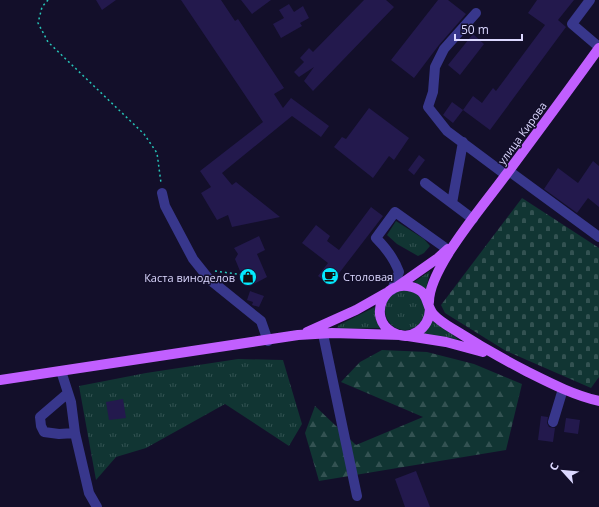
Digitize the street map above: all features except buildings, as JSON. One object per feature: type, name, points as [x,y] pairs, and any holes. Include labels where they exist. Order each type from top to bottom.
[{"type":"main road","name":"улица Кирова","points":[[464,231],[599,47]]},
{"type":"main road","points":[[298,335],[331,322],[392,290],[438,258],[464,231]]},
{"type":"main road","points":[[464,231],[442,264],[436,276],[431,288],[430,306],[430,315],[422,329],[414,334],[404,336],[388,329],[383,323],[380,315],[380,308],[392,290],[407,285],[414,287],[421,291],[430,306],[439,320],[474,342],[507,361],[563,389],[586,398],[599,401]]},
{"type":"main road","points":[[0,380],[268,341],[298,335],[323,334],[404,336],[446,342],[471,348],[507,361]]},
{"type":"street","points":[[590,0],[572,24],[599,47]]},
{"type":"street","points":[[476,13],[444,49],[435,67],[433,92],[428,107],[447,131],[599,237]]},
{"type":"street","points":[[452,203],[463,142]]},
{"type":"street","points":[[425,183],[473,219]]},
{"type":"street","points":[[162,193],[165,206],[193,259],[209,279],[261,321],[268,341]]},
{"type":"street","points":[[392,290],[399,272],[395,262],[385,247],[376,238],[395,212],[447,249]]},
{"type":"street","points":[[323,334],[357,496]]},
{"type":"street","points":[[61,371],[71,402],[75,433],[89,493],[97,507]]},
{"type":"street","points":[[553,422],[563,389]]},
{"type":"street","points":[[68,393],[40,417],[41,426],[44,432],[59,434],[75,433]]},
{"type":"path","points":[[48,0],[42,7],[38,24],[48,42],[144,134],[157,153],[162,193]]},
{"type":"path","points":[[205,273],[209,270],[244,275]]},
{"type":"green space","points":[[522,198],[599,248],[599,377],[591,388],[506,351],[445,313],[441,305]]},
{"type":"green space","points":[[396,221],[424,239],[430,246],[424,253],[418,256],[397,244],[387,235]]},
{"type":"green space","points":[[430,271],[426,290],[414,282]]},
{"type":"green space","points":[[405,290],[413,292],[419,296],[423,302],[425,310],[423,318],[419,324],[413,328],[405,330],[397,328],[391,324],[387,318],[385,310],[387,302],[391,296],[397,292]]},
{"type":"green space","points":[[377,306],[381,328],[337,328],[339,325]]},
{"type":"green space","points":[[433,318],[459,340],[421,334]]},
{"type":"green space","points":[[382,350],[427,352],[474,364],[522,384],[506,450],[319,481],[305,433],[315,406],[356,445],[423,417],[341,382],[360,362]]},
{"type":"green space","points":[[238,359],[283,360],[302,424],[289,446],[225,404],[146,448],[116,457],[96,480],[79,386],[146,373]]},
{"type":"place","name":"Столовая","points":[[330,276]]},
{"type":"place","name":"Каста виноделов","points":[[248,277]]}]
